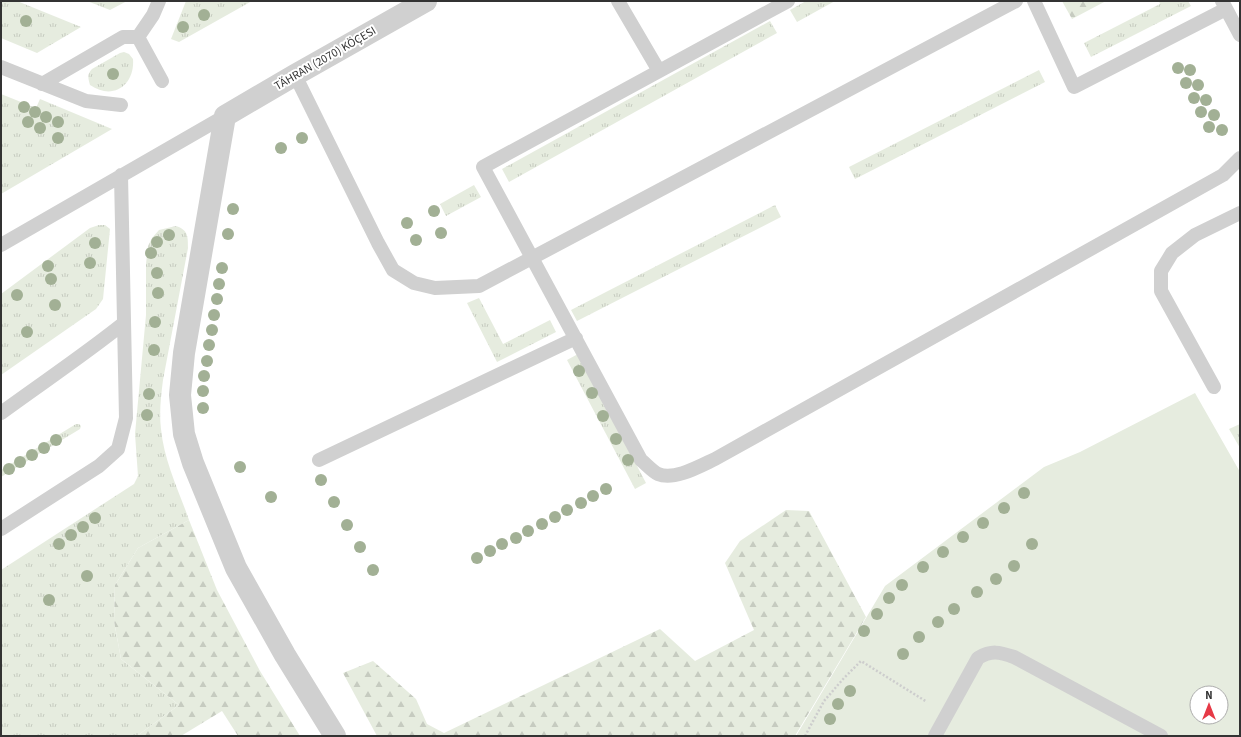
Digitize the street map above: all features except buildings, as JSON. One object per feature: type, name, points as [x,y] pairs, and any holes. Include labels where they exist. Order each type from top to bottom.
[{"type":"street","name":"TÄHRAN (2070) KÖÇESI","points":[[225,116],[426,1]]},
{"type":"street","points":[[225,116],[184,353],[180,395],[184,434],[193,463],[236,568],[285,655],[335,736]]},
{"type":"lane","points":[[138,37],[153,15],[159,1]]},
{"type":"lane","points":[[618,1],[659,71]]},
{"type":"lane","points":[[788,1],[483,167],[641,460],[658,474],[672,476],[688,472],[715,459],[1223,175],[1240,158]]},
{"type":"lane","points":[[295,75],[378,243],[393,270],[414,283],[435,288],[479,286],[1016,1]]},
{"type":"lane","points":[[1034,1],[1074,87],[1224,5],[1240,35]]},
{"type":"lane","points":[[42,84],[123,37],[138,37]]},
{"type":"lane","points":[[138,37],[162,81]]},
{"type":"lane","points":[[1,67],[86,101],[121,105]]},
{"type":"lane","points":[[1,245],[225,116]]},
{"type":"lane","points":[[1,529],[99,466],[118,449],[126,418],[121,175]]},
{"type":"lane","points":[[1214,386],[1161,291],[1162,271],[1172,253],[1195,235],[1240,213]]},
{"type":"lane","points":[[1,413],[47,379],[93,348],[124,323]]},
{"type":"lane","points":[[319,460],[576,338]]},
{"type":"lane","points":[[934,736],[978,658],[987,653],[1000,652],[1014,657],[1161,736]]},
{"type":"path","points":[[805,736],[824,701],[844,678],[862,661],[930,704]]},
{"type":"green space","points":[[1,1],[17,1],[81,27],[37,53],[1,38]]},
{"type":"green space","points":[[87,1],[127,1],[110,10]]},
{"type":"green space","points":[[186,1],[252,1],[179,42],[171,39]]},
{"type":"green space","points":[[806,1],[835,1],[797,22],[790,10]]},
{"type":"green space","points":[[1062,1],[1106,1],[1072,19]]},
{"type":"green space","points":[[1159,1],[1188,1],[1191,6],[1091,57],[1084,43],[1160,4]]},
{"type":"green space","points":[[770,21],[777,33],[509,182],[502,169]]},
{"type":"green space","points":[[124,52],[129,54],[133,59],[133,68],[126,83],[121,88],[114,91],[107,91],[99,90],[90,85],[88,76],[92,69]]},
{"type":"green space","points":[[1039,70],[1045,82],[855,179],[849,167]]},
{"type":"green space","points":[[1,94],[36,108],[40,99],[112,129],[1,194]]},
{"type":"green space","points":[[474,185],[481,197],[446,216],[440,204]]},
{"type":"green space","points":[[775,205],[781,217],[577,321],[571,310]]},
{"type":"green space","points":[[105,225],[110,229],[103,299],[96,309],[1,375],[1,294],[90,228]]},
{"type":"green space","points":[[176,226],[183,229],[185,232],[188,240],[188,248],[163,380],[160,404],[160,423],[165,453],[189,520],[138,548],[115,585],[114,621],[121,659],[179,705],[137,736],[1,736],[1,570],[134,484],[138,476],[135,434],[146,315],[146,264],[148,246],[152,238],[159,230]]},
{"type":"green space","points":[[479,298],[503,344],[550,320],[556,332],[497,362],[467,303]]},
{"type":"green space","points":[[578,354],[646,483],[635,489],[567,360]]},
{"type":"green space","points":[[1195,393],[1240,472],[1240,736],[796,736],[885,586],[1044,467],[1080,452]]},
{"type":"green space","points":[[76,424],[81,426],[80,429],[1,477],[1,470]]},
{"type":"green space","points":[[1240,424],[1240,448],[1229,429]]},
{"type":"green space","points":[[786,510],[809,511],[866,617],[795,736],[377,736],[343,673],[373,661],[416,699],[427,724],[444,733],[660,629],[695,661],[754,630],[725,563],[740,541]]},
{"type":"green space","points":[[189,520],[217,590],[260,671],[300,736],[238,736],[222,711],[181,736],[137,736],[179,705],[121,659],[114,621],[115,585],[138,548]]}]
